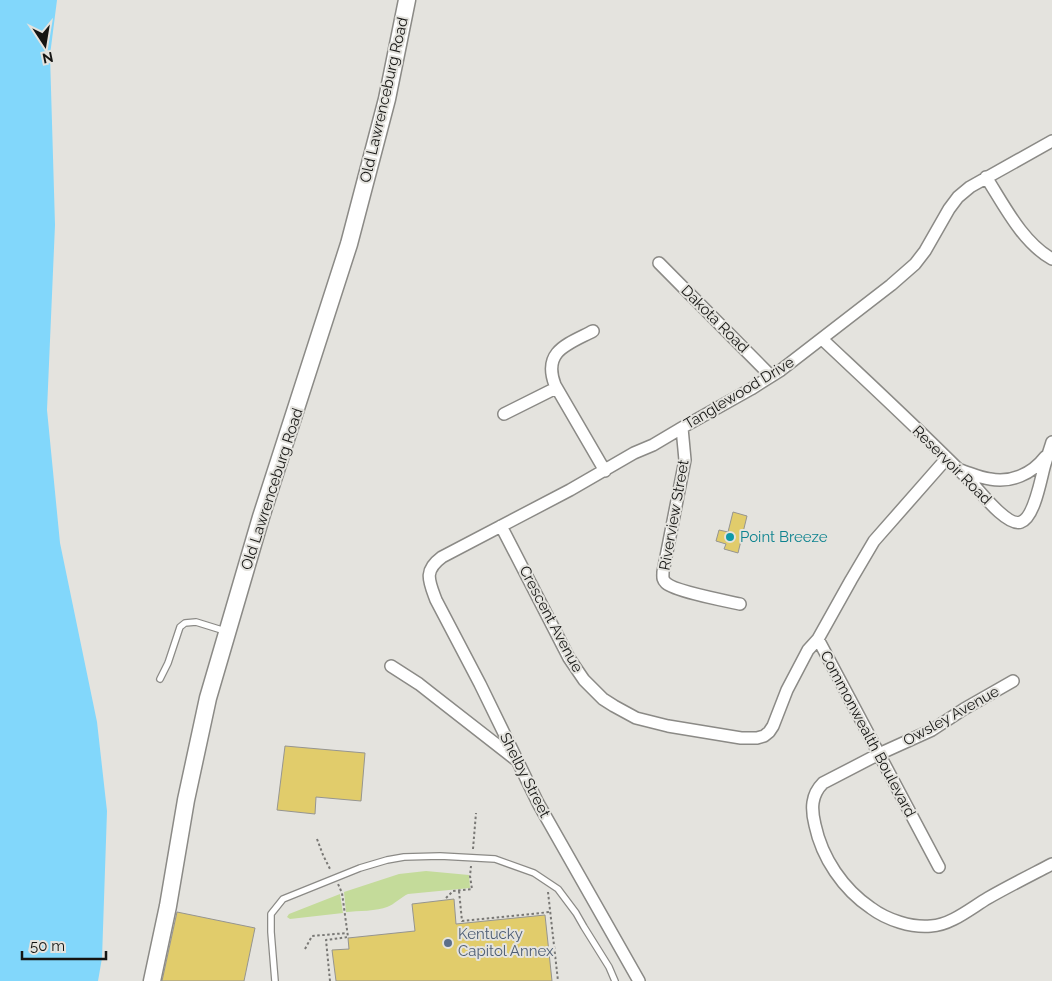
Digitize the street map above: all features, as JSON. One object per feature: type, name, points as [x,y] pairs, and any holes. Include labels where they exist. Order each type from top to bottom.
[{"type":"main road","name":"Old Lawrenceburg Road","points":[[152,981],[168,906],[186,800],[208,698],[261,517],[349,244],[387,99],[407,0]]},
{"type":"street","name":"Tanglewood Drive","points":[[434,562],[605,471],[634,453],[653,445],[772,376],[891,285],[915,264],[958,197],[986,177],[1052,141]]},
{"type":"street","points":[[986,177],[1020,231],[1045,256],[1052,260]]},
{"type":"street","name":"Dakota Road","points":[[659,263],[772,376]]},
{"type":"street","points":[[593,331],[562,347],[552,360],[551,368],[556,388],[605,471]]},
{"type":"street","name":"Reservoir Road","points":[[822,339],[1010,521],[1015,523],[1025,521],[1032,510],[1051,446]]},
{"type":"street","points":[[504,414],[556,388]]},
{"type":"street","name":"Riverview Street","points":[[682,428],[685,460],[662,579],[667,585],[680,590],[740,604]]},
{"type":"street","points":[[959,470],[988,479],[998,480],[1016,477],[1037,466],[1051,446]]},
{"type":"street","name":"Commonwealth Boulevard","points":[[939,867],[818,640],[874,541],[947,458]]},
{"type":"street","name":"Crescent Avenue","points":[[501,526],[576,669],[593,690],[614,706],[636,718],[668,726],[741,738],[764,736],[772,726],[787,690],[808,650],[818,640]]},
{"type":"street","name":"Shelby Street","points":[[434,562],[430,570],[429,580],[436,600],[538,803],[639,981]]},
{"type":"street","points":[[391,666],[426,689],[517,760]]},
{"type":"street","name":"Owsley Avenue","points":[[1013,681],[932,730],[879,754],[823,783],[812,801],[818,839],[833,869],[855,894],[871,908],[880,914],[907,924],[926,927],[940,926],[948,923],[989,898],[1052,864]]},
{"type":"lane","points":[[160,679],[168,663],[180,627],[185,623],[196,622],[227,632]]},
{"type":"lane","points":[[275,981],[270,932],[271,914],[283,899],[360,868],[387,860],[404,857],[440,856],[495,859],[534,873],[546,880],[558,889],[576,913],[609,967],[615,981]]},
{"type":"path","points":[[473,845],[476,812]]},
{"type":"path","points":[[317,839],[328,865]]},
{"type":"path","points":[[446,898],[453,892],[472,889],[470,876]]},
{"type":"path","points":[[546,880],[558,981]]},
{"type":"path","points":[[459,891],[462,921],[550,912]]},
{"type":"path","points":[[330,981],[326,940],[348,937],[342,893]]},
{"type":"path","points":[[305,949],[312,936],[347,933]]},
{"type":"green space","points":[[426,871],[469,875],[470,888],[408,894],[383,908],[346,912],[344,892],[399,874]]},
{"type":"green space","points":[[340,894],[343,913],[290,919],[287,917],[289,914]]},
{"type":"water","points":[[0,0],[57,0],[50,55],[55,225],[47,410],[60,543],[97,722],[107,811],[102,958],[98,981],[0,981]]},
{"type":"building","name":"Point Breeze","points":[[733,512],[747,516],[738,553],[724,549],[726,544],[716,541],[719,530],[728,532]]},
{"type":"building","points":[[285,746],[365,753],[361,801],[316,797],[315,814],[277,810]]},
{"type":"building","name":"Kentucky Capitol Annex","points":[[454,899],[456,924],[545,915],[552,981],[336,981],[332,950],[349,949],[348,938],[415,931],[412,904]]},
{"type":"building","points":[[177,912],[255,928],[244,981],[162,981]]},
{"type":"place","name":"Point Breeze","points":[[730,537]]},
{"type":"place","name":"Kentucky Capitol Annex","points":[[448,943]]}]
